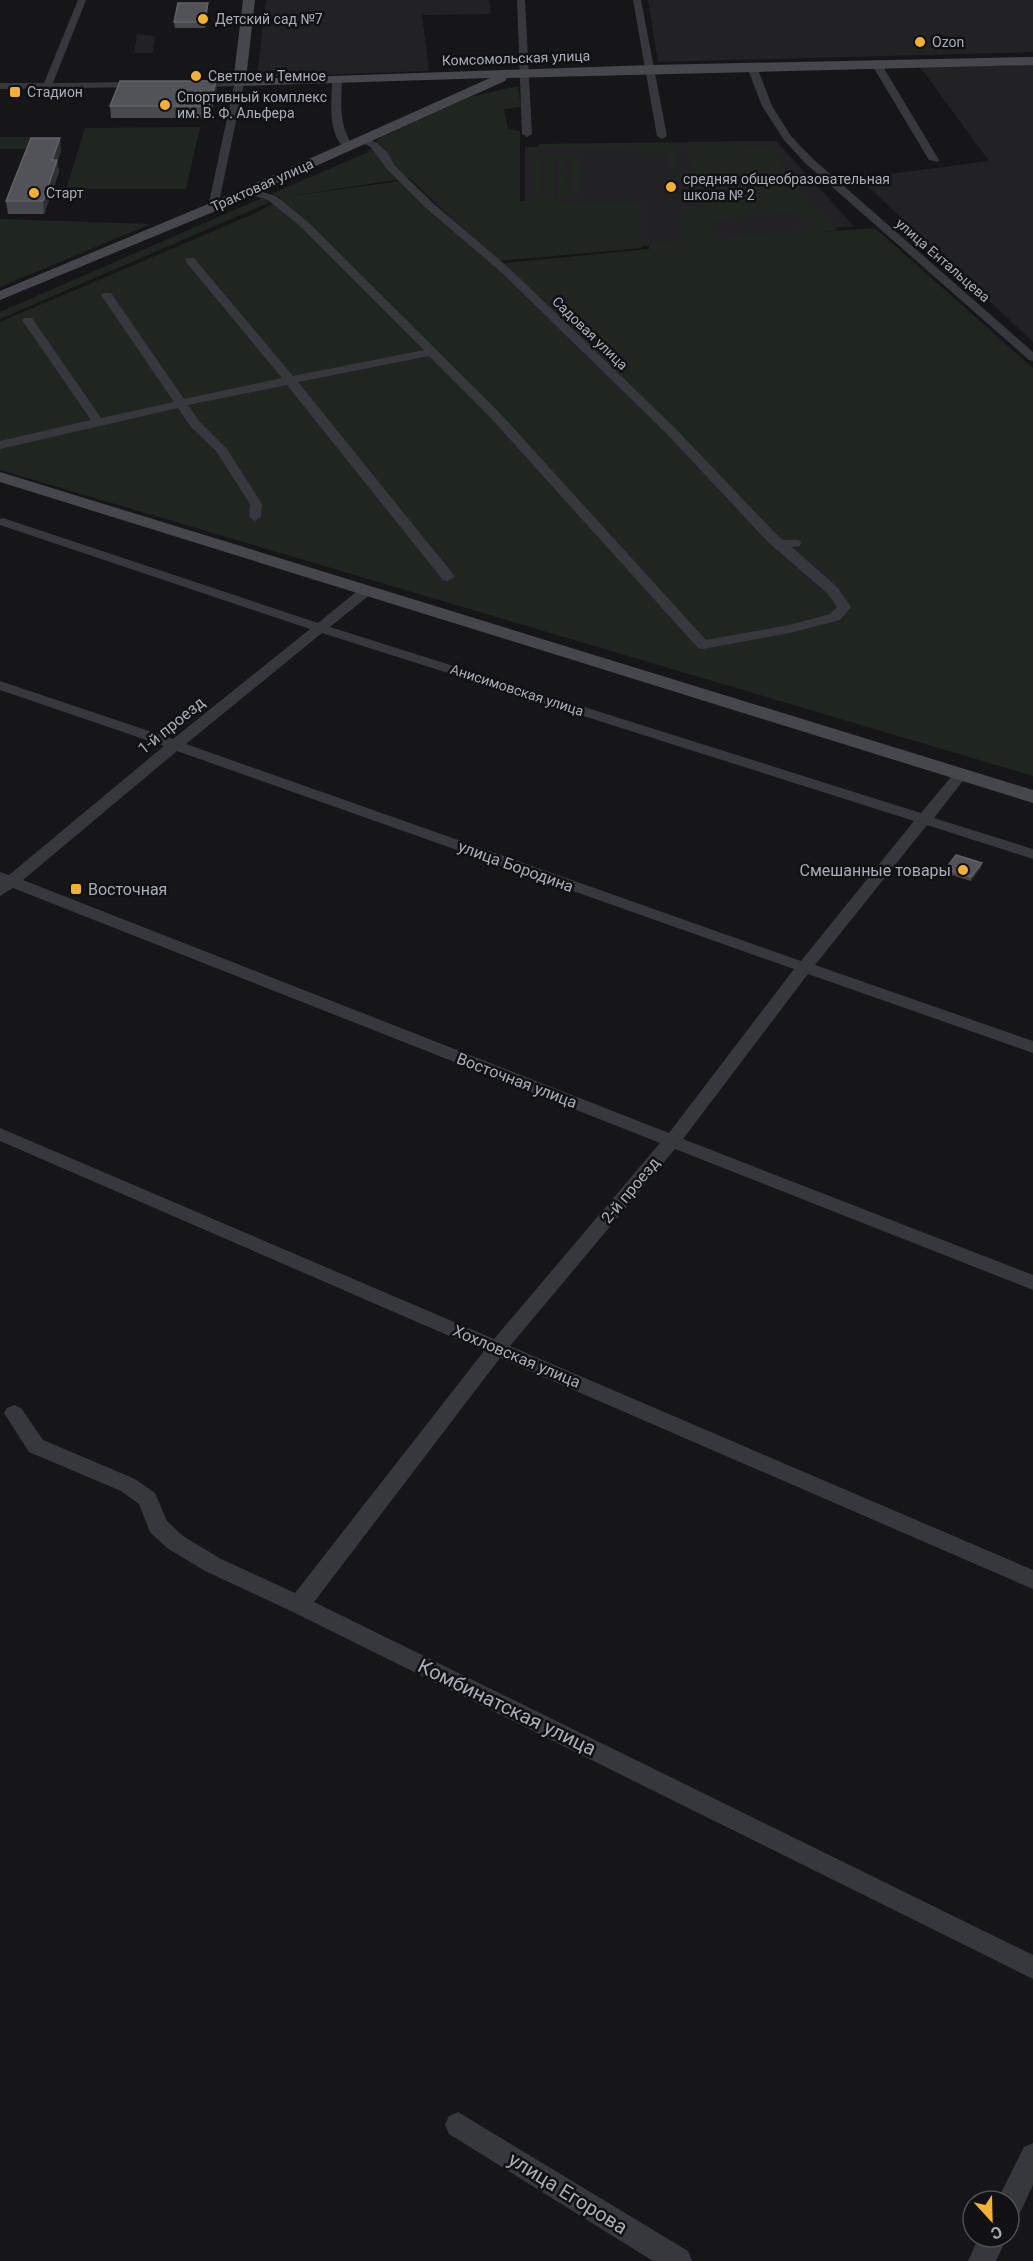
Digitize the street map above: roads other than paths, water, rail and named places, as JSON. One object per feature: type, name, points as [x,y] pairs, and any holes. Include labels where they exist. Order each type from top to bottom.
[{"type":"street","points":[[47,86],[82,0]]},
{"type":"street","points":[[213,207],[239,83],[249,0]]},
{"type":"street","points":[[521,0],[527,134]]},
{"type":"street","points":[[637,0],[662,136]]},
{"type":"street","name":"Комсомольская улица","points":[[185,84],[650,69],[1033,61]]},
{"type":"street","points":[[878,65],[934,160]]},
{"type":"street","name":"улица Ентальцева","points":[[752,67],[766,106],[788,138],[808,161],[1033,357]]},
{"type":"street","name":"Трактовая улица","points":[[0,296],[213,207],[501,78],[524,73]]},
{"type":"street","points":[[337,80],[338,126],[343,141],[349,147]]},
{"type":"street","points":[[0,86],[151,84]]},
{"type":"street","name":"Садовая улица","points":[[363,141],[374,145],[384,155],[390,166],[430,206],[505,270],[670,430],[773,539],[788,543],[833,591],[844,607],[835,617],[790,629],[703,645],[493,413],[431,351]]},
{"type":"street","points":[[249,191],[272,198],[304,224],[431,351]]},
{"type":"street","points":[[190,260],[288,380],[343,442],[448,577]]},
{"type":"street","points":[[107,295],[195,424],[221,449],[256,504],[255,516]]},
{"type":"street","points":[[28,320],[98,422]]},
{"type":"street","points":[[0,444],[288,380],[431,351]]},
{"type":"street","points":[[0,477],[1033,797]]},
{"type":"street","name":"Анисимовская улица","points":[[3,522],[320,628],[1033,854]]},
{"type":"street","name":"1-й проезд","points":[[4,883],[367,590]]},
{"type":"street","name":"улица Бородина","points":[[0,685],[176,744],[803,969],[1033,1047]]},
{"type":"street","name":"2-й проезд","points":[[299,1605],[498,1347],[672,1141],[803,969],[926,820],[960,775]]},
{"type":"street","name":"Восточная улица","points":[[4,883],[1033,1283]]},
{"type":"street","name":"Хохловская улица","points":[[0,1134],[498,1347],[1033,1580]]},
{"type":"street","name":"Комбинатская улица","points":[[14,1413],[36,1446],[128,1485],[148,1499],[158,1526],[175,1542],[213,1566],[299,1605],[1033,1967]]},
{"type":"street","name":"улица Егорова","points":[[458,2125],[678,2261]]},
{"type":"street","points":[[1017,2189],[1033,2156]]},
{"type":"place","name":"Детский сад №7","points":[[203,19]]},
{"type":"place","name":"Ozon","points":[[920,42]]},
{"type":"place","name":"Светлое и Темное","points":[[196,76]]},
{"type":"place","name":"Стадион","points":[[15,92]]},
{"type":"place","name":"Спортивный комплекс им. В. Ф. Альфера","points":[[165,105]]},
{"type":"place","name":"средняя общеобразовательная школа № 2","points":[[671,187]]},
{"type":"place","name":"Старт","points":[[34,193]]},
{"type":"place","name":"Смешанные товары","points":[[963,870]]},
{"type":"place","name":"Восточная","points":[[76,889]]}]
